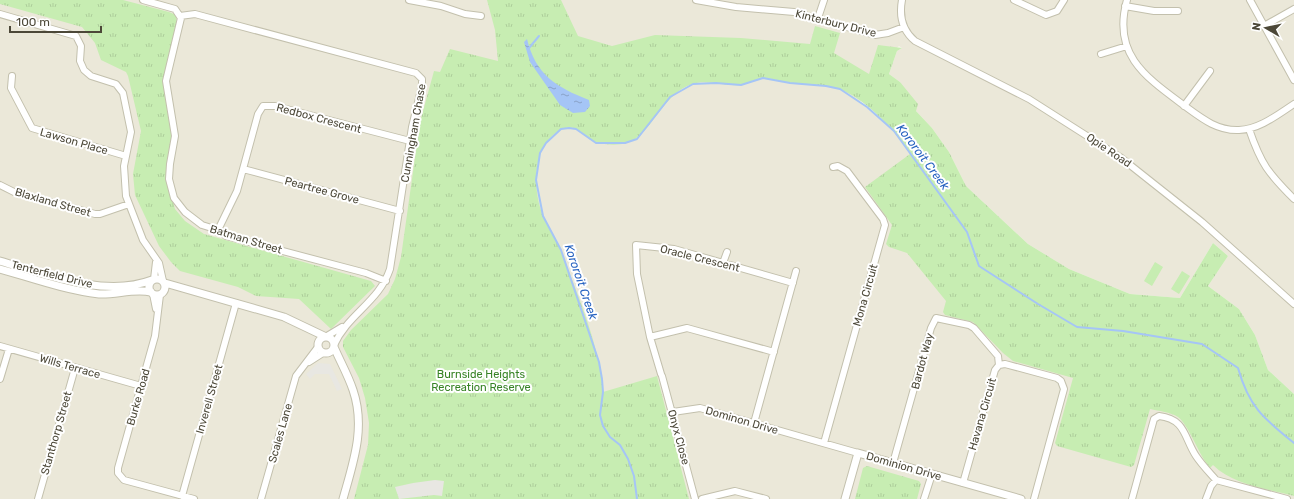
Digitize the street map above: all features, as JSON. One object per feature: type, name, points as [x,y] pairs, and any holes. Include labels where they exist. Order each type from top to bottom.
[{"type":"street","points":[[143,0],[175,9],[180,16]]},
{"type":"street","points":[[409,0],[441,6],[464,14],[481,16]]},
{"type":"street","name":"Kinterbury Drive","points":[[696,0],[730,6],[794,12],[875,35],[888,33],[904,27]]},
{"type":"street","points":[[818,18],[824,0]]},
{"type":"street","points":[[902,0],[901,16],[904,27]]},
{"type":"street","points":[[1014,0],[1046,15],[1057,11],[1064,0]]},
{"type":"street","points":[[1250,0],[1294,80]]},
{"type":"street","points":[[1178,11],[1154,11],[1126,3],[1123,25],[1127,46],[1133,61],[1148,79],[1184,106],[1213,125],[1231,130],[1249,129],[1264,123],[1294,104]]},
{"type":"street","points":[[1264,26],[1294,9]]},
{"type":"street","points":[[0,14],[68,33],[78,38],[81,46],[80,61],[84,70],[91,76],[116,84],[123,93],[131,132],[126,156],[124,181],[129,204],[143,240],[156,258],[159,263],[165,289],[156,293],[149,287],[156,272],[156,258]]},
{"type":"street","name":"Cunningham Chase","points":[[180,16],[195,14],[418,74],[422,79],[422,86],[414,116],[410,141],[394,255],[386,281],[376,295],[345,326],[334,346]]},
{"type":"street","name":"Batman Street","points":[[180,16],[181,23],[166,81],[176,136],[170,164],[169,179],[174,198],[185,212],[202,225],[218,230],[226,236],[366,273],[386,281]]},
{"type":"street","name":"Opie Road","points":[[904,27],[911,37],[920,45],[1029,99],[1147,176],[1202,222],[1294,304]]},
{"type":"street","points":[[1101,54],[1127,46]]},
{"type":"street","points":[[1184,106],[1210,71]]},
{"type":"street","name":"Lawson Place","points":[[12,76],[11,88],[32,128],[126,156]]},
{"type":"street","name":"Redbox Crescent","points":[[218,230],[235,196],[258,114],[261,108],[265,106],[275,106],[410,141]]},
{"type":"street","points":[[1249,129],[1263,165],[1273,179],[1294,199]]},
{"type":"street","name":"Mona Circuit","points":[[824,443],[885,225],[883,219],[847,171],[838,166],[833,167]]},
{"type":"street","name":"Peartree Grove","points":[[243,169],[400,211]]},
{"type":"street","name":"Blaxland Street","points":[[0,185],[14,192],[95,214],[100,214],[129,204]]},
{"type":"street","points":[[638,238],[636,244],[637,274],[650,337],[687,328],[774,352]]},
{"type":"street","name":"Oracle Crescent","points":[[636,244],[674,249],[793,283]]},
{"type":"street","points":[[723,263],[727,252]]},
{"type":"street","name":"Tenterfield Drive","points":[[0,261],[92,285],[122,286],[153,280]]},
{"type":"street","name":"Tenterfield Drive","points":[[0,269],[82,292],[108,294],[139,291],[156,293],[172,290],[187,290]]},
{"type":"street","points":[[754,423],[796,271]]},
{"type":"street","points":[[153,280],[159,278],[164,282]]},
{"type":"street","name":"Tenterfield Drive","points":[[164,282],[187,290],[284,317],[304,328],[326,336]]},
{"type":"street","name":"Burke Road","points":[[156,293],[158,319],[155,336],[118,468],[119,476],[124,480],[182,496]]},
{"type":"street","name":"Inverell Street","points":[[182,496],[236,303]]},
{"type":"street","name":"Bardot Way","points":[[893,464],[931,328],[936,318],[969,325],[974,328],[998,356],[999,366]]},
{"type":"street","name":"Cunningham Chase","points":[[326,336],[345,326]]},
{"type":"street","name":"Tenterfield Drive","points":[[304,328],[317,346]]},
{"type":"street","points":[[343,499],[356,453],[359,432],[356,401],[345,372],[334,346],[332,339],[326,336],[320,339],[317,346],[333,358],[345,372]]},
{"type":"street","name":"Onyx Close","points":[[650,337],[673,412],[695,499]]},
{"type":"street","name":"Wills Terrace","points":[[0,346],[141,386]]},
{"type":"street","name":"Scales Lane","points":[[261,499],[294,381],[317,346]]},
{"type":"street","points":[[325,353],[331,352],[334,346]]},
{"type":"street","points":[[0,379],[9,349]]},
{"type":"street","name":"Scales Lane","points":[[302,368],[325,353]]},
{"type":"street","name":"Havana Circuit","points":[[963,483],[995,370],[999,366],[1005,364],[1057,378],[1063,384],[1064,389],[1034,499]]},
{"type":"street","name":"Stanthorp Street","points":[[38,499],[75,368]]},
{"type":"street","name":"Dominon Drive","points":[[673,412],[700,408],[787,432]]},
{"type":"street","points":[[1132,499],[1154,419],[1159,416],[1173,419],[1179,423],[1197,457],[1216,480],[1286,499]]},
{"type":"street","name":"Dominion Drive","points":[[787,432],[893,464],[1016,498]]},
{"type":"street","points":[[845,498],[858,453]]},
{"type":"street","points":[[924,499],[932,474]]},
{"type":"street","points":[[1206,499],[1211,486],[1216,480]]},
{"type":"street","points":[[702,499],[735,491],[766,499]]},
{"type":"street","points":[[182,496],[194,499]]},
{"type":"shaded area","points":[[0,0],[1294,0],[1294,394],[1268,370],[1255,335],[1239,309],[1208,286],[1228,256],[1213,243],[1180,298],[1130,294],[1069,269],[1028,244],[966,186],[949,152],[932,128],[916,111],[900,82],[889,74],[897,51],[902,48],[899,46],[869,74],[860,102],[894,131],[940,194],[1294,443],[1294,499],[0,499]]},
{"type":"shaded area","points":[[318,363],[330,364],[342,389],[337,391],[329,374],[315,374],[310,379],[306,374]]},
{"type":"shaded area","points":[[435,480],[444,481],[442,496],[434,495],[399,499],[395,487]]},
{"type":"green space","points":[[0,0],[123,0],[176,15],[177,24],[164,79],[173,136],[167,169],[168,185],[175,209],[185,221],[204,234],[371,281],[375,286],[331,329],[299,299],[256,296],[238,287],[180,271],[159,246],[135,195],[133,174],[141,131],[126,72],[101,60],[95,43],[82,27],[0,4]]},
{"type":"green space","name":"Burnside Heights Recreation Reserve","points":[[487,0],[561,0],[578,36],[612,46],[655,35],[741,38],[810,44],[815,26],[840,33],[834,53],[869,74],[878,45],[902,48],[897,51],[889,74],[900,82],[918,104],[916,111],[932,128],[949,152],[966,186],[1028,244],[1069,269],[1130,294],[1180,298],[1213,243],[1228,256],[1208,286],[1239,309],[1255,335],[1268,370],[1294,394],[1294,496],[1241,482],[1221,472],[1213,465],[1210,468],[1182,421],[1175,415],[1161,411],[1150,409],[1134,465],[1131,467],[1057,446],[1055,443],[1073,378],[1013,361],[1003,353],[973,322],[945,315],[943,312],[946,301],[907,253],[889,247],[886,244],[892,225],[865,187],[910,154],[897,135],[869,107],[849,93],[827,86],[791,83],[764,78],[741,85],[704,82],[692,84],[673,96],[643,132],[635,139],[627,143],[613,145],[597,143],[576,129],[565,128],[554,134],[545,144],[538,163],[536,180],[540,207],[560,249],[587,321],[598,357],[603,392],[657,376],[689,499],[354,499],[368,445],[369,423],[365,398],[359,378],[343,347],[343,341],[351,330],[388,294],[395,279],[401,257],[420,122],[434,71],[440,72],[450,49],[498,61],[495,30]]},
{"type":"green space","points":[[1155,262],[1163,267],[1152,286],[1144,281]]},
{"type":"green space","points":[[1182,271],[1190,276],[1179,294],[1171,289]]},
{"type":"green space","points":[[867,466],[919,481],[921,484],[917,499],[855,499],[863,468]]},
{"type":"water","points":[[527,39],[536,62],[549,78],[567,90],[589,100],[590,106],[585,112],[573,113],[560,105],[530,62],[524,42]]},
{"type":"waterway","points":[[529,48],[539,36]]},
{"type":"waterway","name":"Kororoit Creek","points":[[637,499],[634,476],[628,459],[620,445],[610,437],[603,426],[600,415],[603,392],[599,362],[561,250],[543,216],[536,180],[540,153],[546,143],[561,129],[576,129],[596,143],[625,143],[637,139],[670,97],[693,84],[716,83],[741,85],[763,78],[840,89],[867,107],[894,131],[967,232],[979,266],[1077,327],[1123,331],[1202,344],[1238,368],[1247,393],[1258,411],[1294,443]]}]
